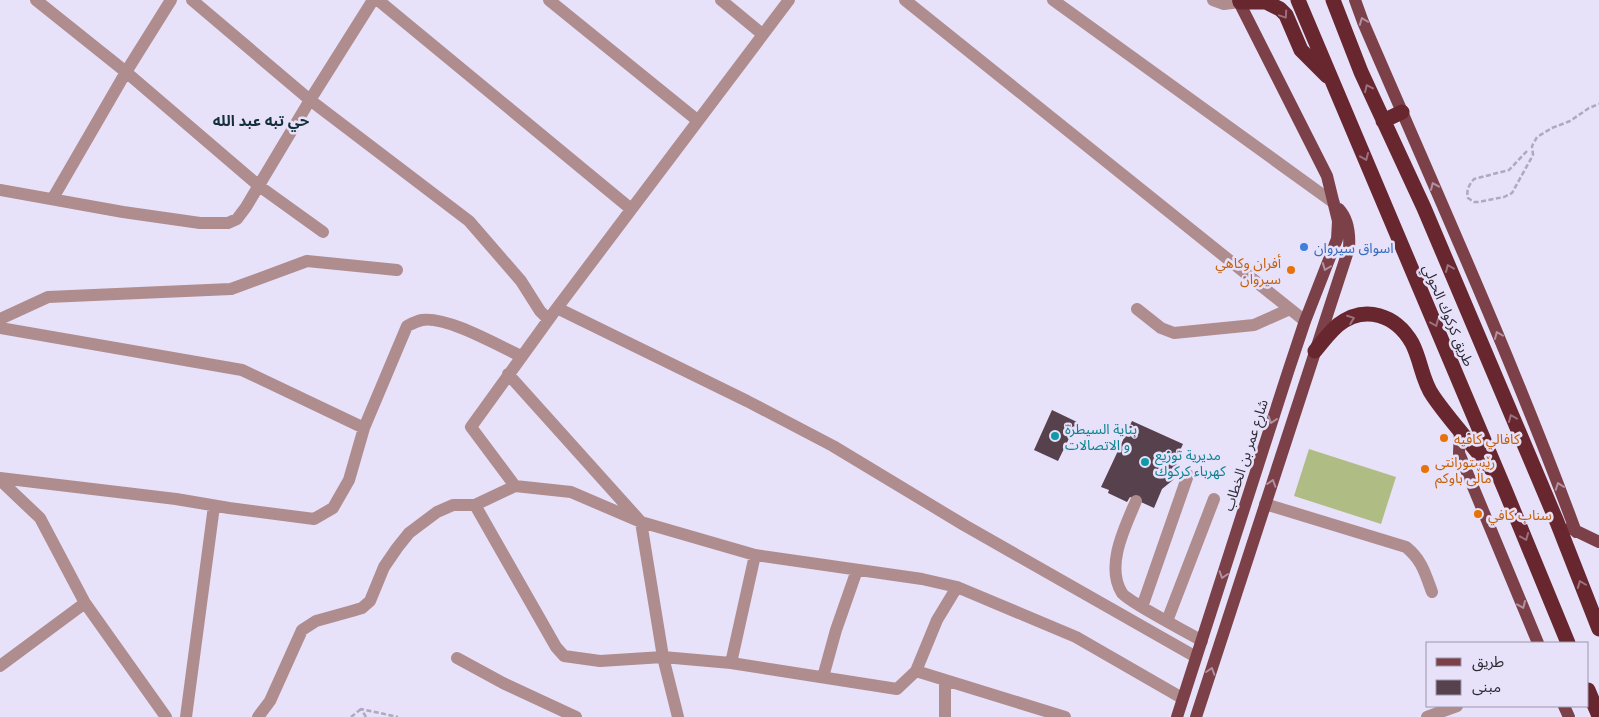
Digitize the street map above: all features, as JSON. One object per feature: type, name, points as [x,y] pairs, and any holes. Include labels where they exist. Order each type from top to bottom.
[{"type":"highway","name":"طريق كركوك الحولي","points":[[1298,0],[1568,642]]},
{"type":"highway","name":"طريق كركوك الحولي","points":[[1333,0],[1361,72],[1424,208],[1557,522],[1599,629]]},
{"type":"highway","points":[[1240,1],[1266,2],[1280,9],[1286,15],[1301,50],[1332,80]]},
{"type":"highway","points":[[1383,121],[1402,112]]},
{"type":"highway","points":[[1315,350],[1338,325],[1352,318],[1375,314],[1388,318],[1401,328],[1412,344],[1432,395],[1505,490]]},
{"type":"highway","points":[[1589,692],[1599,716]]},
{"type":"main road","points":[[1355,0],[1497,333],[1550,461],[1576,532]]},
{"type":"main road","points":[[1196,717],[1349,248],[1350,236],[1342,212],[1334,203],[1325,171],[1240,1]]},
{"type":"main road","name":"شارع عمر بن الخطاب","points":[[1177,717],[1305,321],[1336,240],[1338,221],[1334,203]]},
{"type":"main road","points":[[1288,372],[1306,377]]},
{"type":"main road","points":[[1460,429],[1459,453],[1538,642]]},
{"type":"main road","points":[[1557,522],[1599,542]]},
{"type":"street","points":[[36,0],[126,72],[259,186],[323,232]]},
{"type":"street","points":[[53,198],[126,72],[171,0]]},
{"type":"street","points":[[192,0],[310,100],[469,222],[521,281],[540,311],[548,319]]},
{"type":"street","points":[[0,190],[123,212],[200,223],[228,223],[237,219],[373,0]]},
{"type":"street","points":[[378,0],[631,209]]},
{"type":"street","points":[[549,0],[697,120]]},
{"type":"street","points":[[721,0],[762,34]]},
{"type":"street","points":[[515,486],[471,427],[548,319],[789,0]]},
{"type":"street","points":[[906,0],[1305,321]]},
{"type":"street","points":[[1052,0],[1334,203]]},
{"type":"street","points":[[1213,0],[1224,4],[1240,1]]},
{"type":"street","points":[[0,320],[48,297],[231,290],[307,261],[397,270]]},
{"type":"street","points":[[557,308],[747,401],[833,446],[964,525],[1196,657]]},
{"type":"street","points":[[1137,309],[1161,328],[1174,333],[1254,325],[1290,309]]},
{"type":"street","points":[[0,479],[176,499],[314,519],[333,508],[349,480],[364,428],[407,326],[422,320],[441,321],[521,356]]},
{"type":"street","points":[[0,328],[242,370],[364,428]]},
{"type":"street","points":[[508,374],[641,522],[663,657],[678,717]]},
{"type":"street","points":[[1142,606],[1188,476]]},
{"type":"street","points":[[0,479],[40,518],[84,603],[166,717]]},
{"type":"street","points":[[258,717],[270,701],[302,630],[316,621],[362,608],[370,601],[384,567],[409,533],[437,512],[453,505],[475,505],[515,486],[571,492],[641,522],[755,555],[957,587],[1076,637],[1182,698]]},
{"type":"street","points":[[1167,621],[1214,499]]},
{"type":"street","points":[[1136,501],[1118,545],[1115,577],[1122,595],[1202,641]]},
{"type":"street","points":[[1265,504],[1406,548],[1417,556],[1432,592]]},
{"type":"street","points":[[475,505],[556,648],[564,656],[600,662],[663,657],[731,662],[898,689],[916,671],[937,620],[957,587]]},
{"type":"street","points":[[186,717],[214,506]]},
{"type":"street","points":[[731,662],[755,555]]},
{"type":"street","points":[[823,677],[836,630],[857,570]]},
{"type":"street","points":[[0,666],[84,603]]},
{"type":"street","points":[[457,658],[503,683],[576,717]]},
{"type":"street","points":[[916,671],[1066,717]]},
{"type":"street","points":[[945,681],[946,717]]},
{"type":"street","points":[[1427,717],[1454,707]]},
{"type":"path","points":[[1527,151],[1509,170],[1474,179],[1469,186],[1468,198],[1478,202],[1504,197],[1512,193],[1533,155],[1532,146],[1537,137],[1599,104]]},
{"type":"path","points":[[351,717],[361,709]]},
{"type":"path","points":[[361,709],[366,717]]},
{"type":"path","points":[[361,709],[398,717]]},
{"type":"green space","points":[[1309,449],[1396,477],[1381,524],[1294,496]]},
{"type":"building","name":"بناية السيطرة و الاتصالات","points":[[1052,410],[1077,422],[1058,461],[1034,450]]},
{"type":"building","name":"مديرية توزيع كهرباء كركوك","points":[[1132,421],[1183,444],[1176,459],[1177,472],[1173,480],[1162,489],[1154,508],[1130,497],[1127,502],[1108,493],[1109,490],[1101,487]]},
{"type":"place","name":"اسواق سيروان","points":[[1304,247]]},
{"type":"place","name":"أفران وكاهي سيروان","points":[[1291,270]]},
{"type":"place","name":"بناية السيطرة و الاتصالات","points":[[1055,436]]},
{"type":"place","name":"كافالي كافيه","points":[[1444,438]]},
{"type":"place","name":"مديرية توزيع كهرباء كركوك","points":[[1145,462]]},
{"type":"place","name":"رێستورانتی ماڵی باوکم","points":[[1425,469]]},
{"type":"place","name":"سناب كافي","points":[[1478,514]]},
{"type":"district","name":"حي تبه عبد الله","points":[[261,120]]}]
